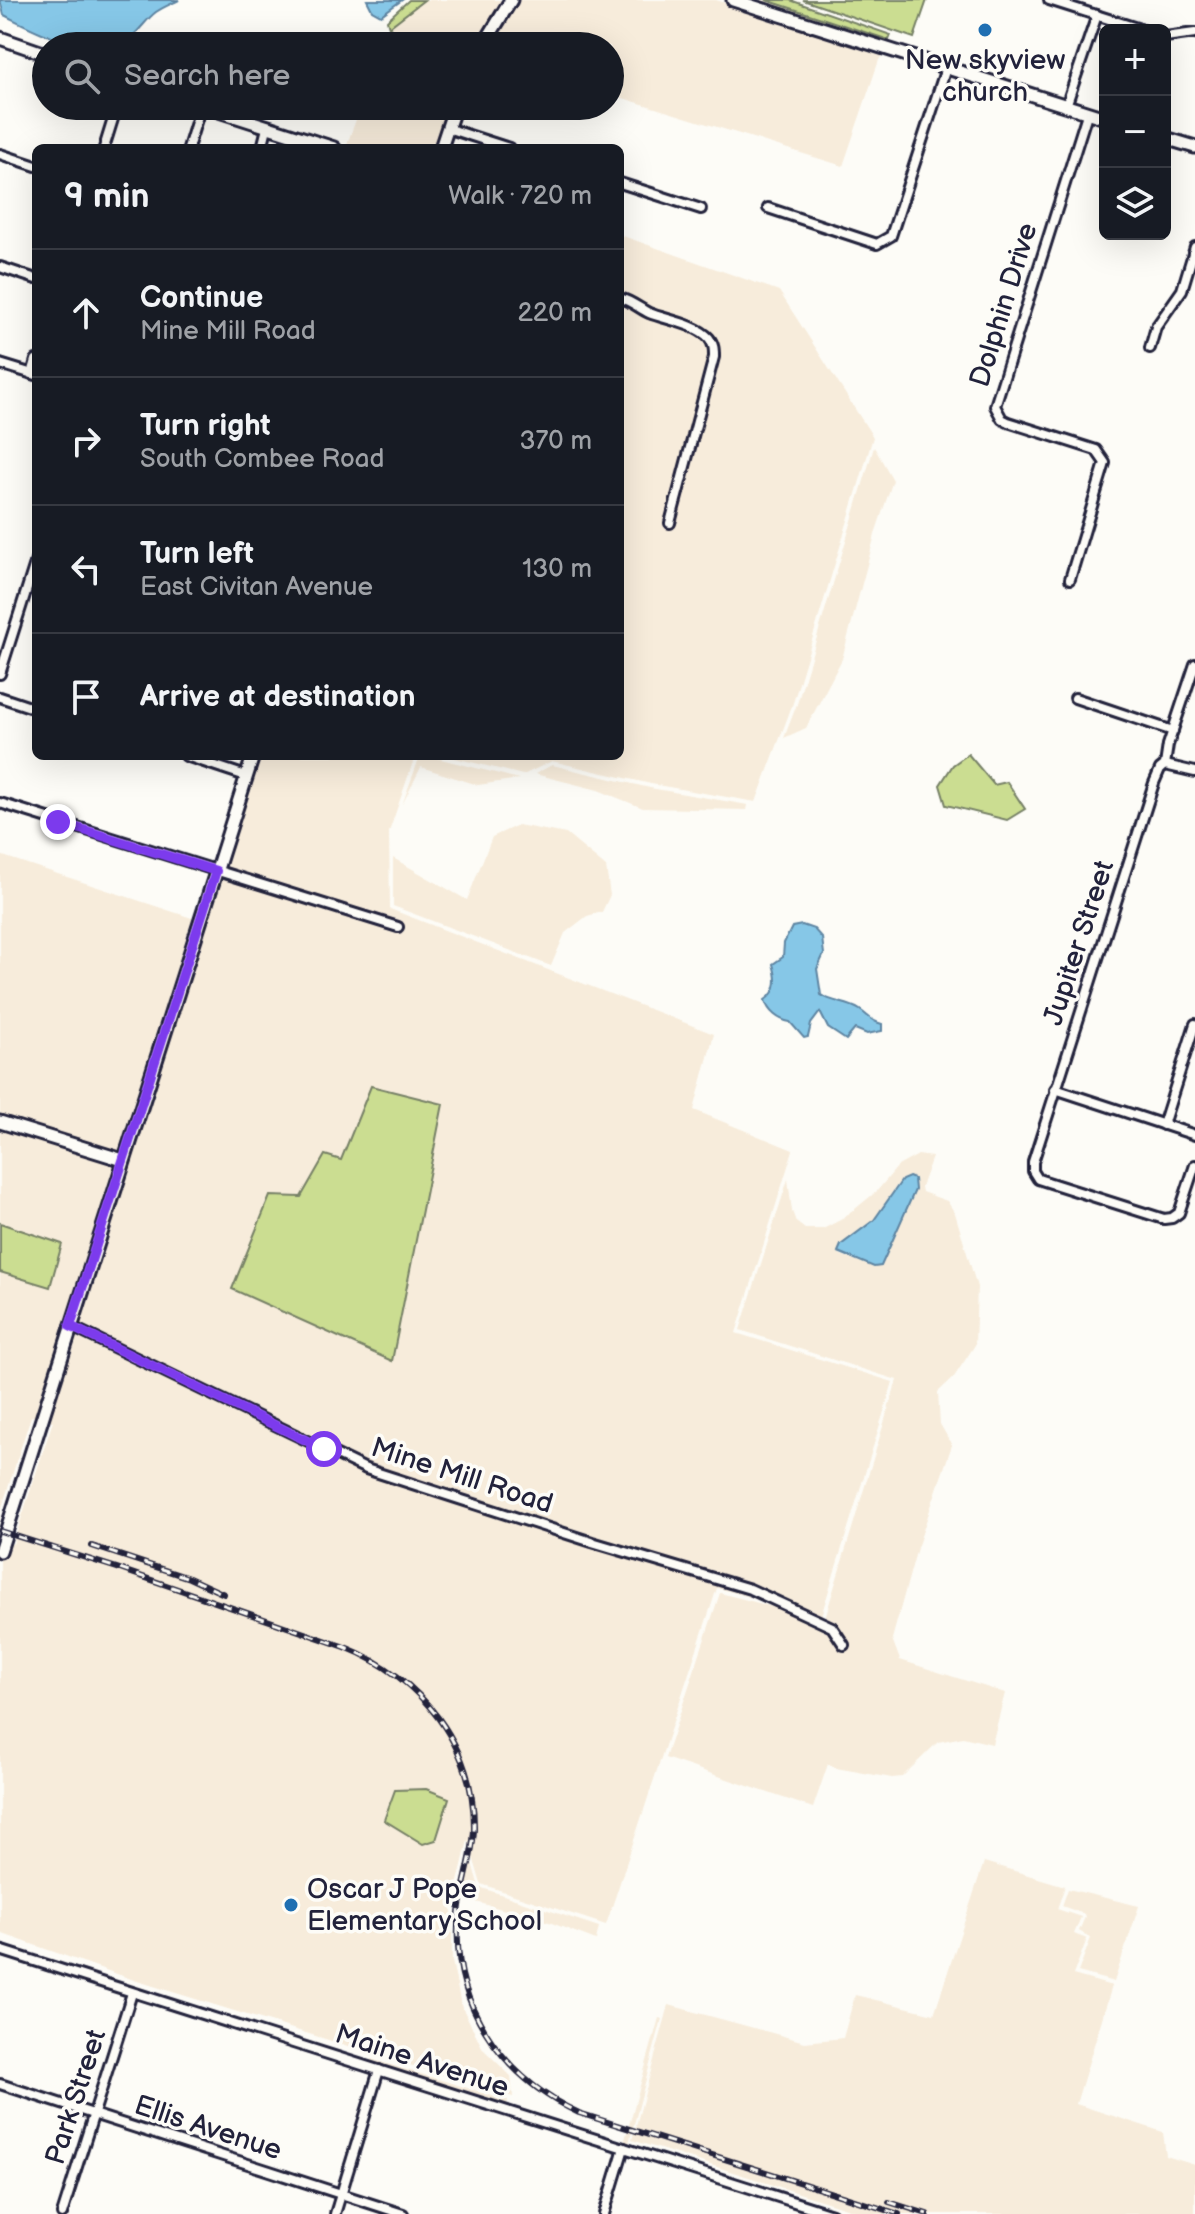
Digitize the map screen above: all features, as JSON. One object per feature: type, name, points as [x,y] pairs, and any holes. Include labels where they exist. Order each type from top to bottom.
[{"type":"main road","points":[[492,32],[511,0]]},
{"type":"main road","points":[[733,0],[1099,117]]},
{"type":"main road","points":[[0,38],[32,49]]},
{"type":"main road","points":[[243,120],[321,144]]},
{"type":"main road","points":[[442,144],[450,120]]},
{"type":"main road","points":[[1171,140],[1195,147]]},
{"type":"main road","points":[[0,1551],[252,760]]},
{"type":"main road","points":[[0,1122],[123,1160]]},
{"type":"street","points":[[1049,0],[1125,24]]},
{"type":"street","points":[[1066,106],[1097,15]]},
{"type":"street","points":[[1171,36],[1195,34]]},
{"type":"street","points":[[768,208],[877,244],[891,236],[946,68]]},
{"type":"street","name":"Dolphin Drive","points":[[1070,579],[1105,463],[1096,450],[1002,419],[995,406],[1087,114]]},
{"type":"street","points":[[105,144],[113,120]]},
{"type":"street","points":[[189,144],[197,120]]},
{"type":"street","points":[[263,144],[267,128]]},
{"type":"street","points":[[447,128],[497,144]]},
{"type":"street","points":[[0,154],[32,165]]},
{"type":"street","points":[[624,184],[701,209]]},
{"type":"street","points":[[1150,348],[1156,327],[1182,290],[1195,247]]},
{"type":"street","points":[[0,267],[32,278]]},
{"type":"street","points":[[624,299],[645,311],[698,331],[708,337],[714,346],[714,357],[670,523]]},
{"type":"street","points":[[0,364],[32,373]]},
{"type":"street","points":[[0,674],[32,573]]},
{"type":"street","name":"Jupiter Street","points":[[1195,664],[1165,765],[1160,769],[1149,798],[1055,1089],[1033,1171],[1038,1179],[1164,1219],[1179,1213],[1195,1165]]},
{"type":"street","points":[[0,697],[32,708]]},
{"type":"street","points":[[1075,698],[1173,731]]},
{"type":"street","points":[[198,760],[246,776]]},
{"type":"street","points":[[1165,765],[1195,772]]},
{"type":"street","points":[[0,803],[398,927]]},
{"type":"street","points":[[1163,1125],[1195,1024]]},
{"type":"street","points":[[1055,1089],[1195,1135]]},
{"type":"street","name":"Mine Mill Road","points":[[70,1326],[366,1469],[750,1589],[832,1627],[844,1645]]},
{"type":"street","name":"Maine Avenue","points":[[0,1950],[832,2214]]},
{"type":"street","name":"Park Street","points":[[62,2214],[132,1993]]},
{"type":"street","points":[[335,2214],[379,2070]]},
{"type":"street","name":"Ellis Avenue","points":[[0,2084],[403,2214]]},
{"type":"street","points":[[604,2214],[624,2148]]},
{"type":"shaded area","points":[[424,0],[506,0],[487,32],[387,32],[389,27]]},
{"type":"shaded area","points":[[516,0],[716,0],[884,53],[843,166],[624,98],[624,32],[497,32]]},
{"type":"shaded area","points":[[750,0],[766,0],[889,40],[887,44]]},
{"type":"shaded area","points":[[356,120],[445,120],[437,144],[347,144]]},
{"type":"shaded area","points":[[624,236],[779,291],[873,437],[793,703],[756,802],[651,784],[552,761],[523,775],[463,760],[624,760]]},
{"type":"shaded area","points":[[874,447],[893,480],[842,659],[806,728],[784,738],[797,704]]},
{"type":"shaded area","points":[[258,760],[414,760],[389,832],[390,909],[714,1034],[694,1110],[793,1150],[736,1333],[893,1382],[821,1616],[717,1588],[606,1925],[481,1884],[468,1840],[452,1907],[452,1961],[461,2005],[483,2049],[511,2076],[513,2097],[134,1980],[0,1933],[0,1540],[13,1544],[53,1421],[31,1416],[0,1513],[0,855],[207,923]]},
{"type":"shaded area","points":[[419,760],[445,760],[519,779],[478,785],[421,767],[402,805]]},
{"type":"shaded area","points":[[552,765],[650,788],[748,805],[747,810],[643,808],[598,790],[535,774]]},
{"type":"shaded area","points":[[518,825],[566,834],[606,867],[610,895],[602,912],[587,916],[565,933],[551,966],[393,906],[393,858],[467,900],[492,837]]},
{"type":"shaded area","points":[[918,1155],[932,1157],[922,1192],[947,1201],[955,1213],[977,1287],[975,1345],[954,1377],[938,1392],[940,1424],[952,1445],[917,1548],[892,1639],[900,1660],[1005,1693],[992,1744],[963,1737],[938,1742],[902,1777],[892,1778],[828,1764],[813,1808],[665,1758],[720,1593],[785,1610],[829,1631],[842,1651],[850,1646],[836,1624],[825,1618],[897,1380],[740,1330],[788,1179],[796,1222],[805,1229],[823,1229],[844,1218],[877,1191],[898,1166]],"holes":[[[898,1184],[915,1190],[881,1266],[874,1267],[838,1252],[841,1245],[874,1220]]]},
{"type":"shaded area","points":[[33,1420],[36,1421],[0,1536],[0,1523]]},
{"type":"shaded area","points":[[469,1853],[479,1887],[599,1927],[596,1940],[549,1922],[458,1897]]},
{"type":"shaded area","points":[[984,1862],[1065,1886],[1057,1909],[1081,1917],[1074,1934],[1087,1939],[1073,1975],[1112,1986],[1076,2104],[1163,2132],[1166,2156],[1195,2165],[1195,2214],[865,2214],[632,2140],[669,2005],[805,2042],[843,2038],[855,1995],[934,2014]]},
{"type":"shaded area","points":[[1068,1889],[1139,1906],[1114,1982],[1078,1972],[1091,1938],[1079,1931],[1084,1914],[1062,1906]]},
{"type":"shaded area","points":[[659,2018],[662,2019],[629,2143],[851,2214],[830,2214],[629,2149],[630,2144],[624,2143]]},
{"type":"shaded area","points":[[371,2059],[508,2100],[506,2114],[383,2075],[384,2067],[377,2065],[374,2073],[367,2070]]},
{"type":"green space","points":[[409,0],[424,0],[389,27],[387,20]]},
{"type":"green space","points":[[766,0],[790,0],[891,35],[889,40]]},
{"type":"green space","points":[[803,0],[927,0],[914,38]]},
{"type":"green space","points":[[968,754],[994,785],[1007,782],[1025,809],[1007,820],[946,805],[940,785],[953,765]]},
{"type":"green space","points":[[371,1086],[443,1104],[392,1361],[232,1289],[270,1196],[301,1197],[325,1155],[341,1160]]},
{"type":"green space","points":[[0,1223],[62,1244],[50,1287],[0,1272]]},
{"type":"green space","points":[[426,1789],[449,1798],[436,1840],[423,1844],[384,1820],[395,1790]]},
{"type":"water","points":[[0,0],[179,0],[156,12],[137,32],[41,32],[4,15]]},
{"type":"water","points":[[367,0],[402,0],[381,15],[372,10]]},
{"type":"water","points":[[802,925],[814,929],[822,938],[824,954],[817,969],[821,995],[860,1010],[882,1024],[882,1031],[867,1034],[855,1029],[846,1040],[828,1028],[820,1012],[811,1024],[808,1037],[804,1038],[790,1022],[771,1012],[765,1000],[776,984],[773,964],[783,957],[784,943],[792,927]]},
{"type":"water","points":[[909,1177],[914,1179],[915,1190],[881,1266],[874,1267],[838,1252],[841,1245],[874,1220],[902,1180]]},
{"type":"railway","points":[[0,1531],[345,1647],[397,1676],[438,1718],[454,1743],[465,1770],[472,1799],[474,1829],[459,1913],[458,1945],[472,2005],[504,2057],[551,2098],[579,2113],[899,2214]]},
{"type":"railway","points":[[92,1546],[189,1578],[224,1594]]},
{"type":"railway","points":[[889,2202],[927,2214]]},
{"type":"place","name":"New skyview church","points":[[985,30]]},
{"type":"place","name":"Oscar J Pope Elementary School","points":[[291,1905]]},
{"type":"route","points":[[58,822],[216,871],[70,1326],[324,1449]]}]
